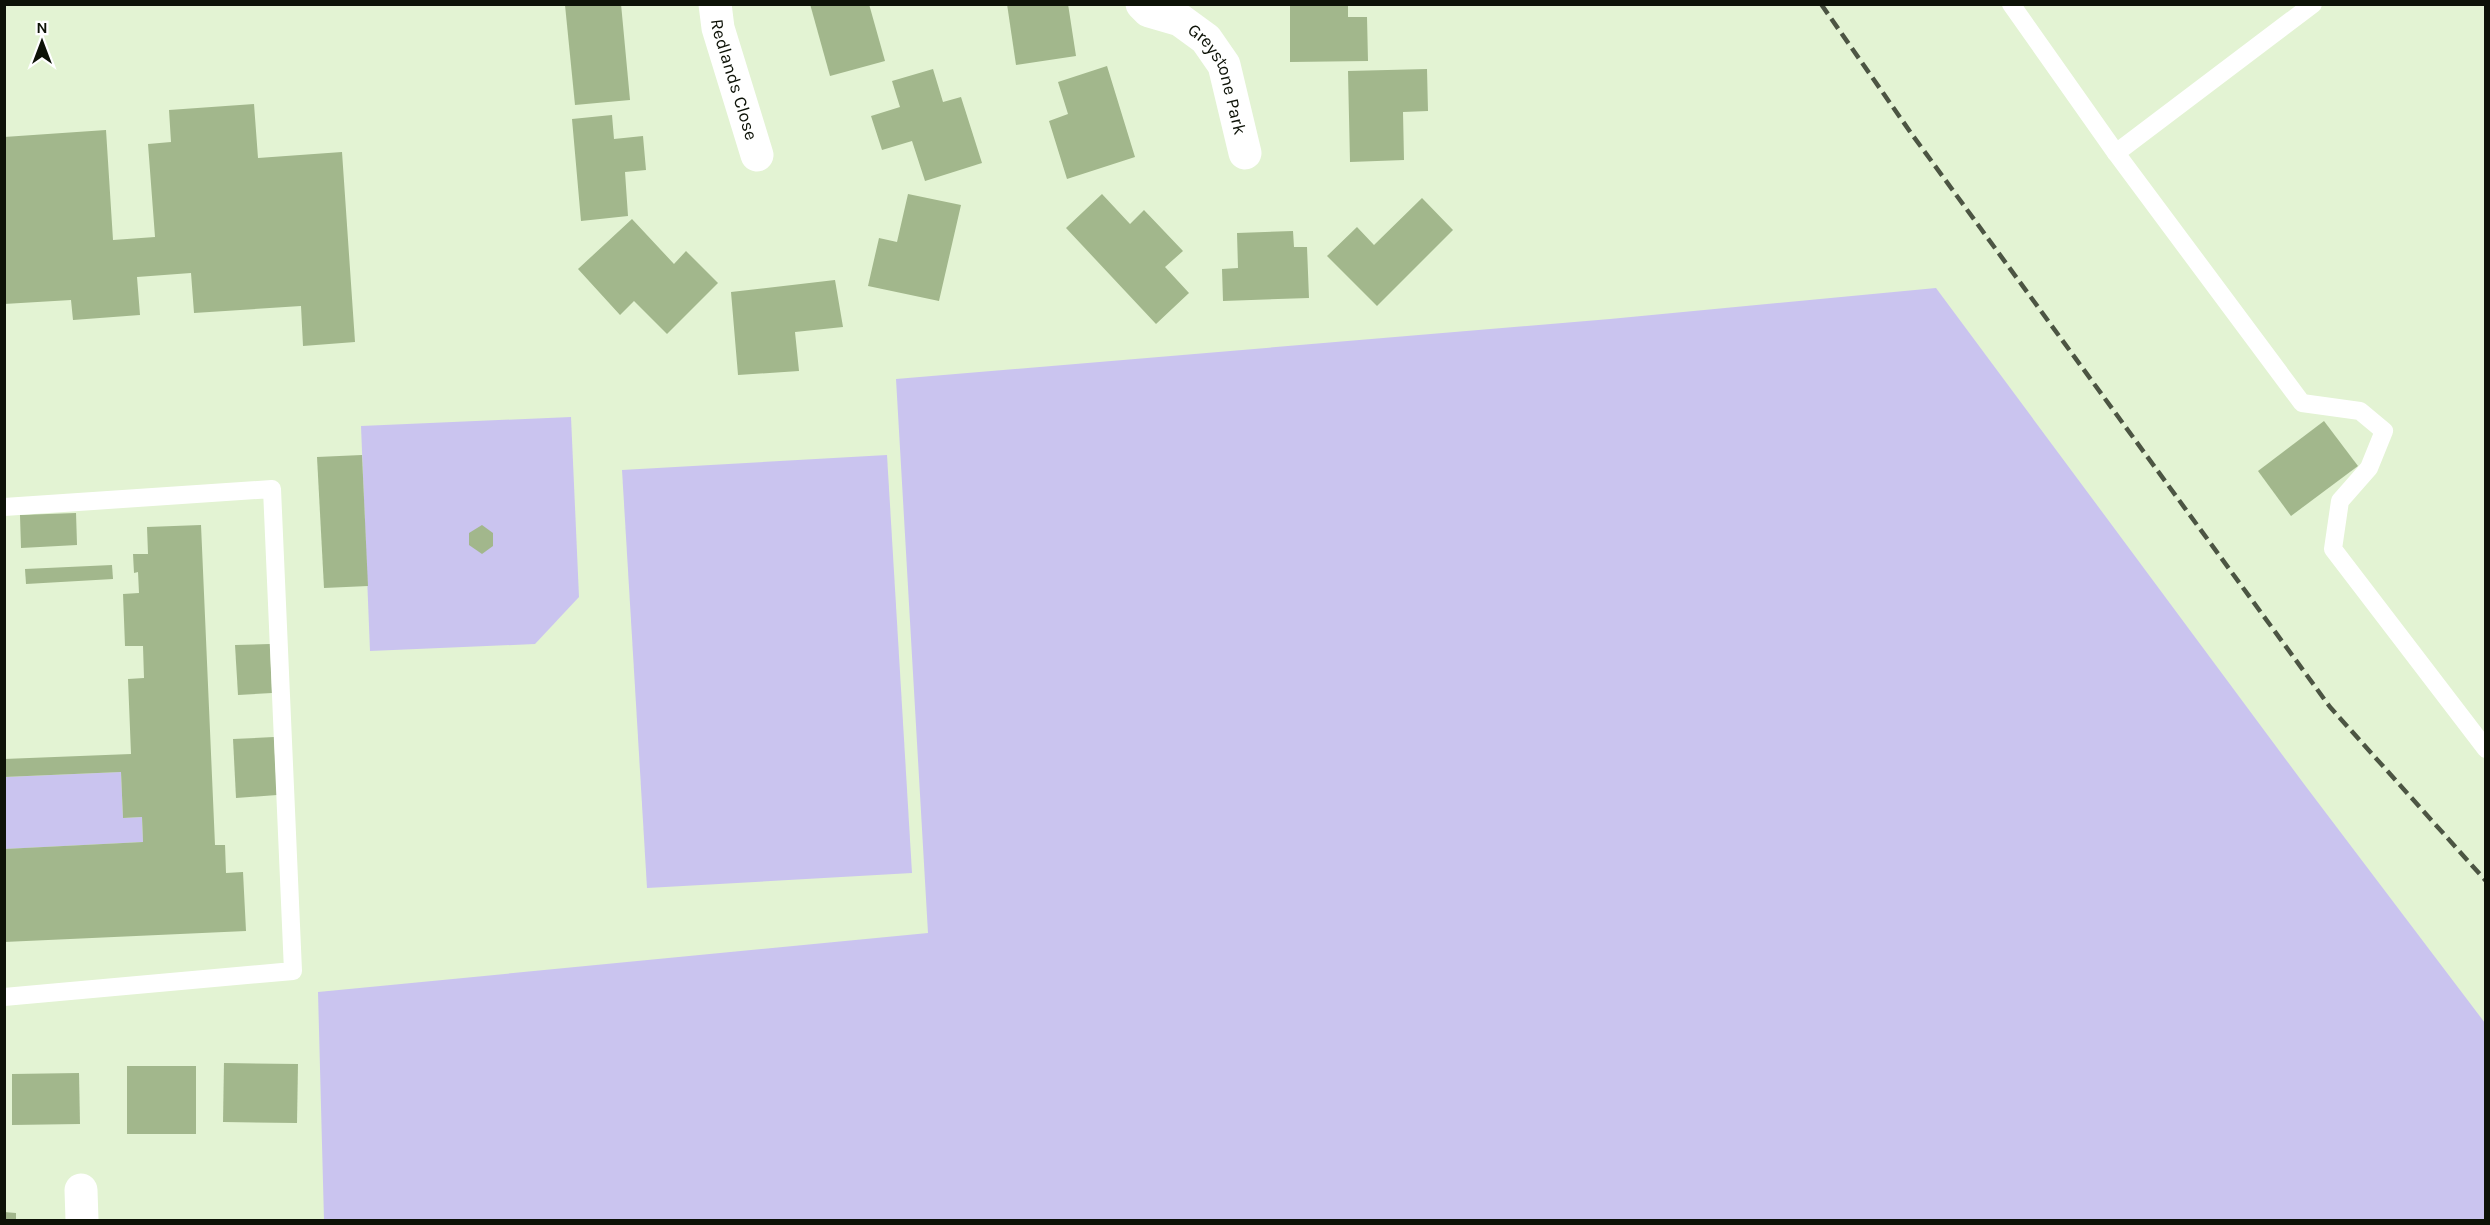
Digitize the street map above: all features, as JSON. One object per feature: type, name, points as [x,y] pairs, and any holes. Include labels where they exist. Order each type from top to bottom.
[{"type":"street","name":"Redlands Close","points":[[715,4],[718,28],[757,155]]},
{"type":"street","name":"Greystone Park","points":[[1142,4],[1149,11],[1180,20],[1206,39],[1224,65],[1245,153]]},
{"type":"lane","points":[[2011,4],[2116,153],[2302,403],[2360,411],[2384,431],[2368,468],[2340,501],[2333,549],[2486,749]]},
{"type":"lane","points":[[2116,153],[2313,4]]},
{"type":"lane","points":[[4,507],[272,489],[293,971],[4,997]]},
{"type":"shaded area","points":[[1936,288],[2304,784],[2485,1023],[2485,1220],[324,1220],[318,992],[928,933],[896,379],[1610,319]]},
{"type":"shaded area","points":[[571,417],[579,597],[535,644],[370,651],[361,426]]},
{"type":"shaded area","points":[[887,455],[912,873],[647,888],[622,470]]},
{"type":"shaded area","points":[[121,772],[123,818],[142,817],[143,842],[5,849],[5,777]]},
{"type":"building","points":[[621,4],[630,100],[575,105],[565,5]]},
{"type":"building","points":[[810,4],[869,4],[885,61],[830,76]]},
{"type":"building","points":[[1007,4],[1068,4],[1076,56],[1016,65]]},
{"type":"building","points":[[1290,4],[1348,4],[1348,17],[1367,17],[1368,61],[1290,62]]},
{"type":"building","points":[[1107,66],[1135,157],[1067,179],[1049,121],[1068,114],[1058,82]]},
{"type":"building","points":[[933,69],[943,102],[961,97],[982,163],[925,181],[912,141],[882,150],[871,116],[900,107],[892,81]]},
{"type":"building","points":[[1427,69],[1428,111],[1403,112],[1404,160],[1350,162],[1348,71]]},
{"type":"building","points":[[254,104],[258,158],[342,152],[355,342],[303,346],[301,306],[194,313],[191,273],[137,277],[140,315],[73,320],[71,300],[4,304],[4,137],[106,130],[113,240],[155,237],[148,144],[171,142],[169,110]]},
{"type":"building","points":[[612,115],[614,139],[643,136],[646,170],[625,172],[628,216],[581,221],[572,119]]},
{"type":"building","points":[[908,194],[961,205],[939,301],[868,286],[879,238],[897,242]]},
{"type":"building","points":[[1102,194],[1130,224],[1144,210],[1183,251],[1165,267],[1189,293],[1156,324],[1066,228]]},
{"type":"building","points":[[1422,198],[1453,230],[1377,306],[1327,256],[1357,227],[1374,245]]},
{"type":"building","points":[[632,219],[674,264],[686,251],[718,283],[667,334],[634,301],[620,315],[578,269]]},
{"type":"building","points":[[1293,231],[1294,247],[1307,247],[1309,298],[1223,301],[1222,269],[1238,268],[1237,233]]},
{"type":"building","points":[[835,280],[843,327],[795,332],[799,371],[738,375],[731,292]]},
{"type":"building","points":[[2324,421],[2358,466],[2291,516],[2258,471]]},
{"type":"building","points":[[362,455],[368,586],[324,588],[317,457]]},
{"type":"building","points":[[76,513],[77,545],[21,548],[20,515]]},
{"type":"building","points":[[201,525],[215,845],[225,845],[226,873],[243,872],[246,931],[4,942],[4,849],[143,842],[142,817],[123,818],[121,772],[4,777],[4,759],[131,754],[128,679],[144,678],[143,646],[125,646],[123,594],[139,593],[138,572],[134,573],[133,554],[148,554],[147,527]]},
{"type":"building","points":[[482,525],[493,533],[493,546],[482,554],[469,545],[469,533]]},
{"type":"building","points":[[112,565],[113,579],[26,584],[25,569]]},
{"type":"building","points":[[270,644],[272,693],[238,695],[235,645]]},
{"type":"building","points":[[274,737],[277,795],[236,798],[233,739]]},
{"type":"building","points":[[224,1063],[298,1064],[297,1123],[223,1122]]},
{"type":"building","points":[[127,1066],[196,1066],[196,1134],[127,1134]]},
{"type":"building","points":[[79,1073],[80,1124],[12,1125],[12,1074]]},
{"type":"building","points":[[4,1212],[16,1213],[16,1220],[4,1220]]},
{"type":"railway","points":[[1821,4],[1911,133],[2330,707],[2486,881]]}]
